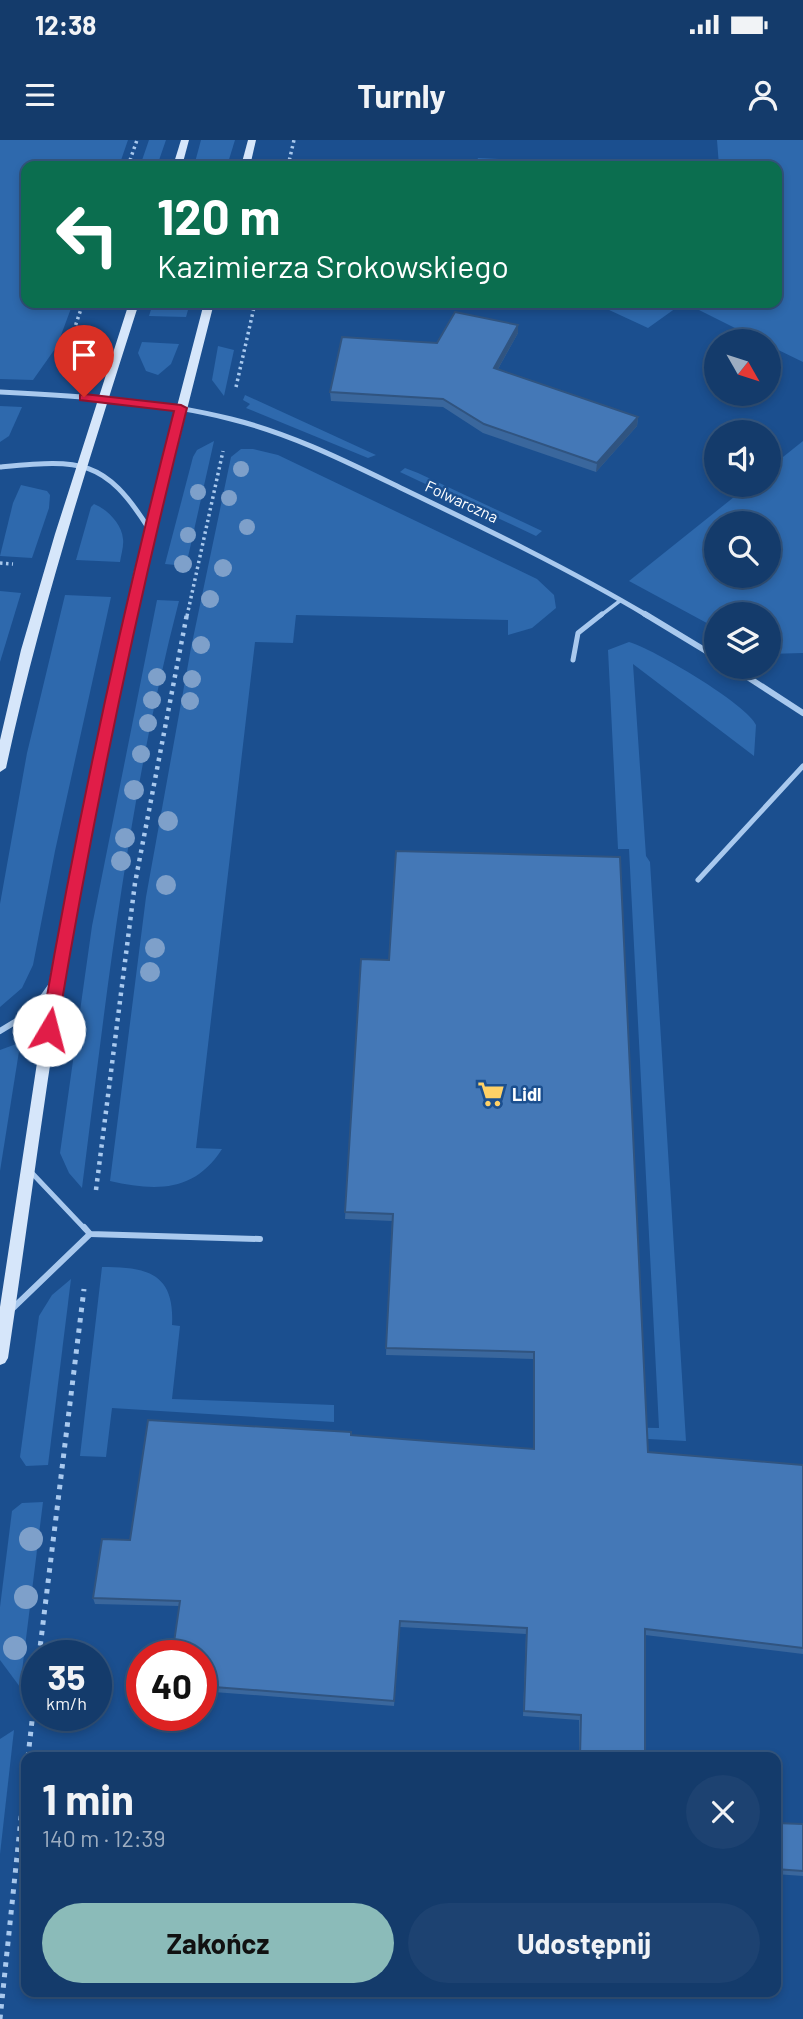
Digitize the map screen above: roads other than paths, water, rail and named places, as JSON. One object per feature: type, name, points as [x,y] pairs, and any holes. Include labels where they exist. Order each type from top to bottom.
[{"type":"street","points":[[179,161],[185,140]]},
{"type":"street","points":[[246,161],[252,140]]},
{"type":"street","points":[[0,768],[25,661],[132,308]]},
{"type":"street","points":[[0,1358],[57,977],[89,803],[149,529],[208,308]]},
{"type":"street","name":"Folwarczna","points":[[0,392],[104,399],[181,408],[253,425],[329,453],[490,529],[621,600],[704,650]]},
{"type":"street","points":[[0,467],[84,464],[102,471],[125,490],[149,529]]},
{"type":"street","points":[[751,679],[803,713]]},
{"type":"street","points":[[0,1031],[33,1011],[57,977]]},
{"type":"lane","points":[[573,660],[578,633],[621,600]]},
{"type":"lane","points":[[698,880],[803,766]]},
{"type":"lane","points":[[28,1168],[90,1234],[260,1239]]},
{"type":"lane","points":[[6,1315],[90,1234]]},
{"type":"place","name":"Lidl","points":[[491,1094]]}]
